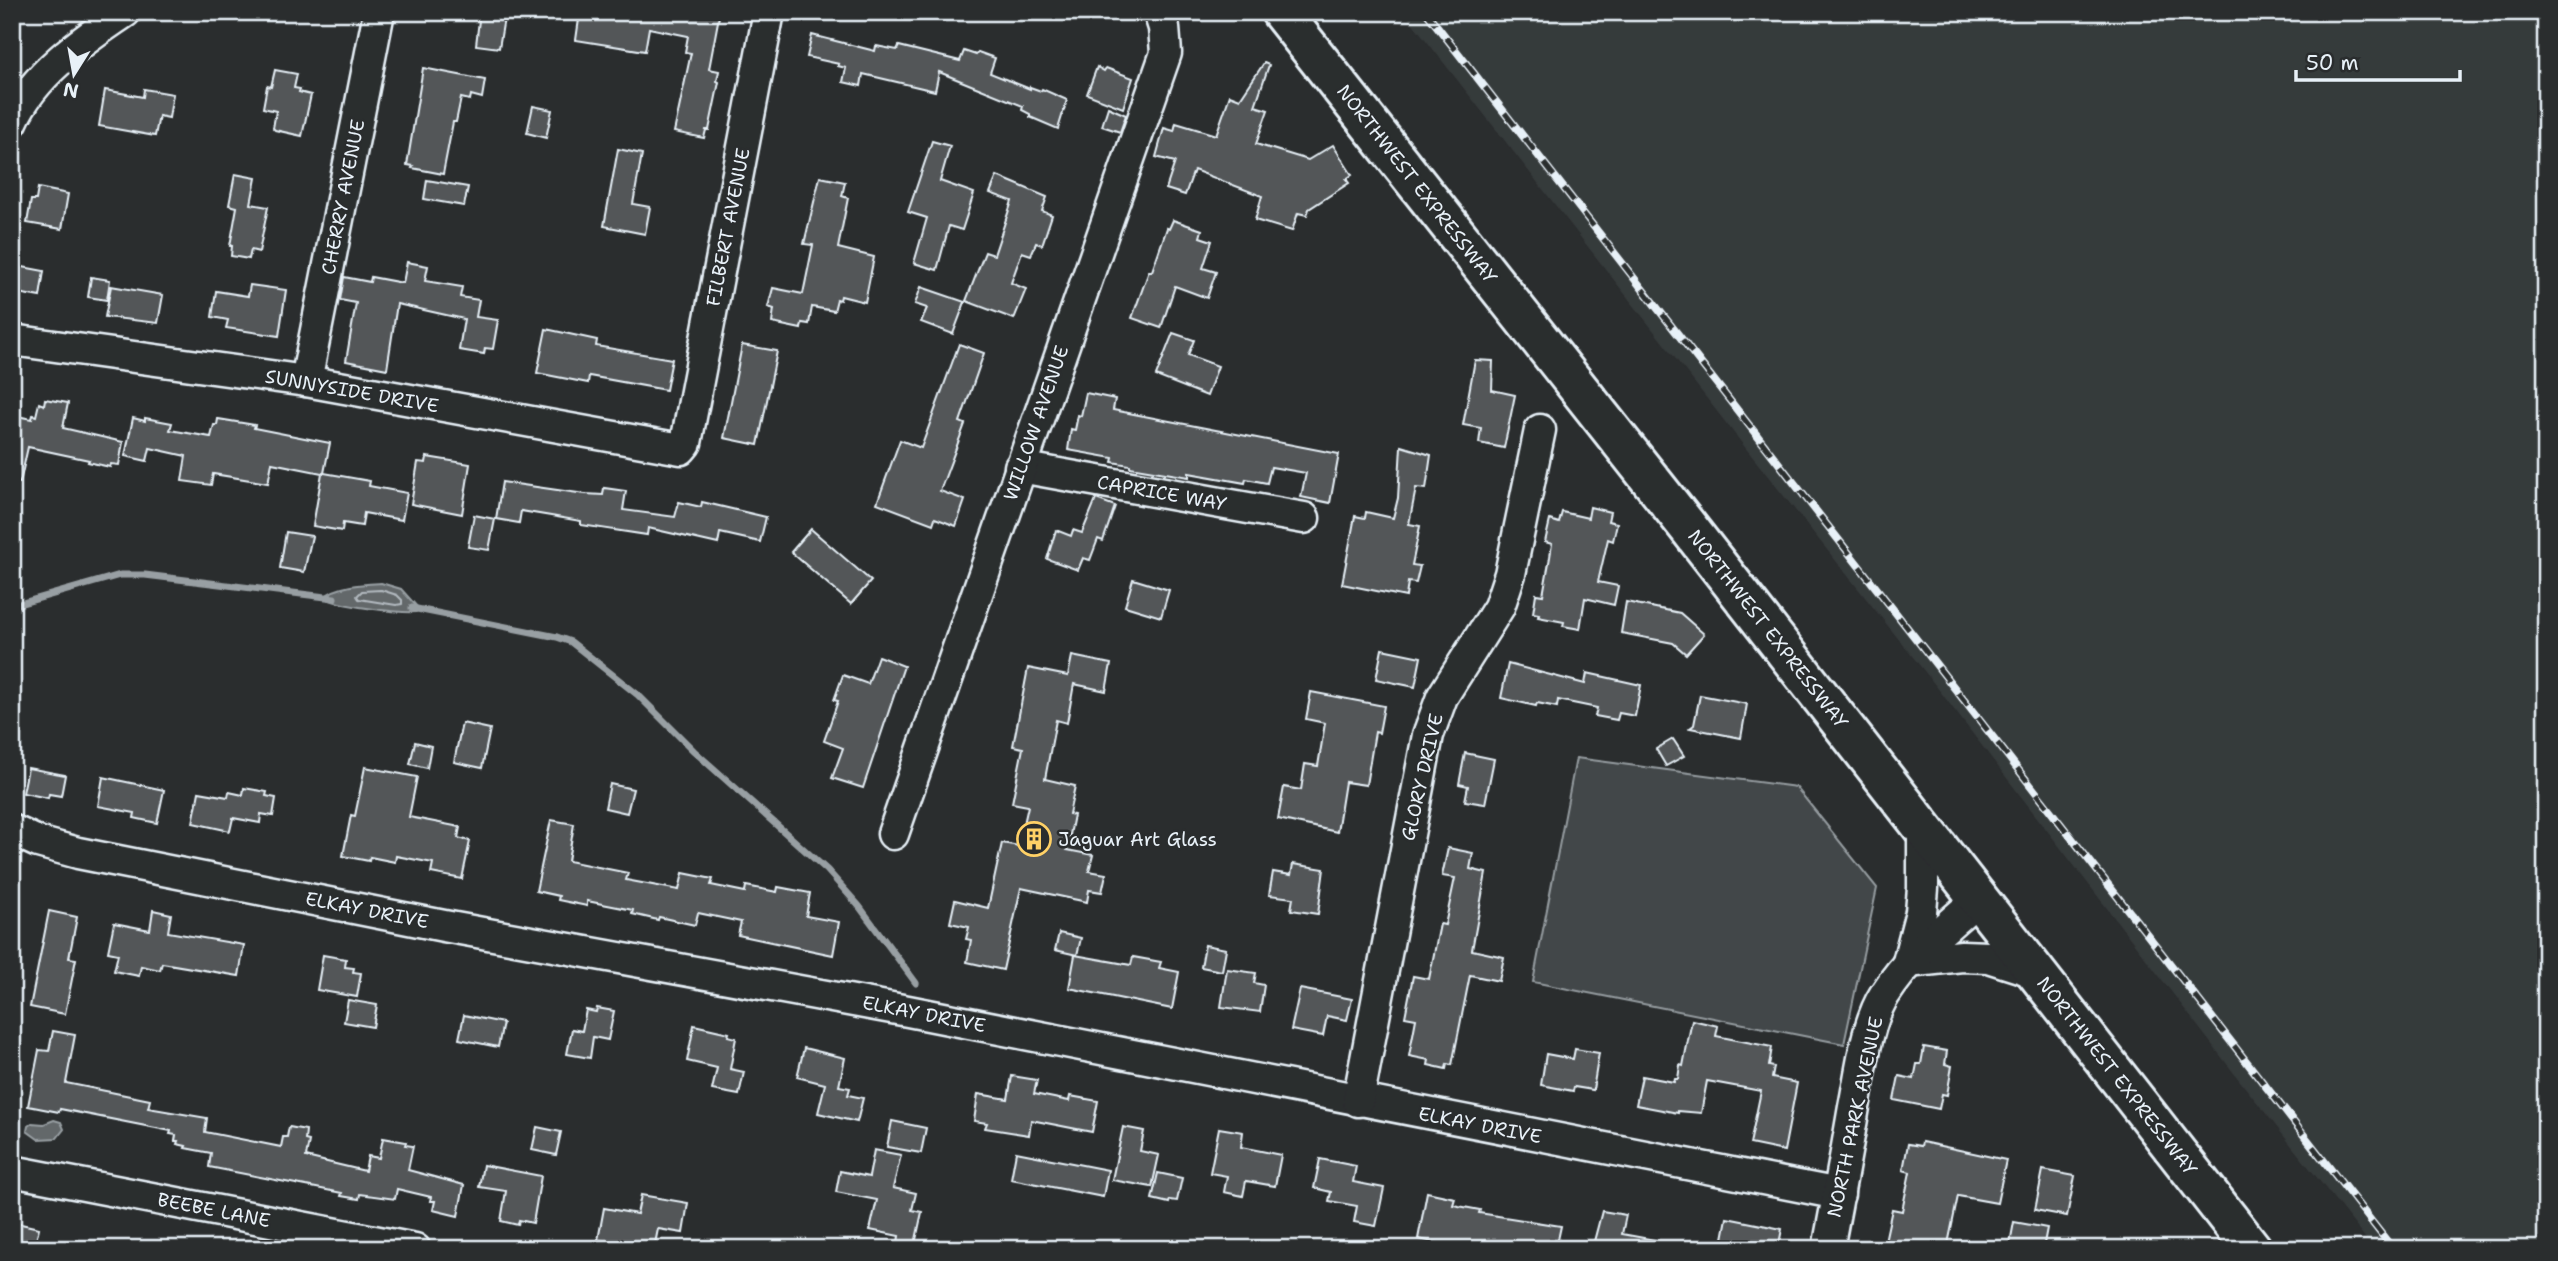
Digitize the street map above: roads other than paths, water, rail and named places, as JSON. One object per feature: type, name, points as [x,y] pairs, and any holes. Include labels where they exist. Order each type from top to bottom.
[{"type":"main road","name":"NORTHWEST EXPRESSWAY","points":[[1281,12],[2252,1249]]},
{"type":"street","points":[[12,122],[26,97],[43,78],[93,34],[125,12]]},
{"type":"street","name":"CHERRY AVENUE","points":[[306,381],[379,12]]},
{"type":"street","name":"FILBERT AVENUE","points":[[687,443],[769,12]]},
{"type":"street","name":"WILLOW AVENUE","points":[[893,834],[1166,53],[1164,28],[1159,12]]},
{"type":"street","name":"SUNNYSIDE DRIVE","points":[[12,340],[306,381],[675,450],[687,443]]},
{"type":"street","name":"GLORY DRIVE","points":[[1358,1101],[1428,735],[1442,697],[1499,607],[1510,574],[1540,430]]},
{"type":"street","name":"CAPRICE WAY","points":[[1020,467],[1304,518]]},
{"type":"street","points":[[1923,827],[1921,912],[1908,962],[1962,956],[1988,957],[2035,972]]},
{"type":"street","name":"ELKAY DRIVE","points":[[13,837],[78,853],[444,926],[908,1011],[1839,1195]]},
{"type":"street","name":"NORTH PARK AVENUE","points":[[1828,1249],[1860,1075],[1877,1009],[1908,962],[1978,899]]},
{"type":"street","name":"BEEBE LANE","points":[[12,1171],[415,1249]]},
{"type":"water","points":[[381,583],[401,589],[419,609],[416,612],[408,612],[368,608],[324,597],[343,588]]},
{"type":"water","points":[[54,1120],[61,1122],[64,1129],[57,1138],[38,1139],[27,1131],[32,1123],[44,1124]]},
{"type":"waterway","points":[[12,606],[120,575],[145,575],[334,598]]},
{"type":"waterway","points":[[412,608],[571,642],[638,695],[694,751],[827,870],[859,906],[916,983]]},
{"type":"railway","points":[[1426,12],[2393,1249]]},
{"type":"place","name":"Jaguar Art Glass","points":[[1034,839]]}]
